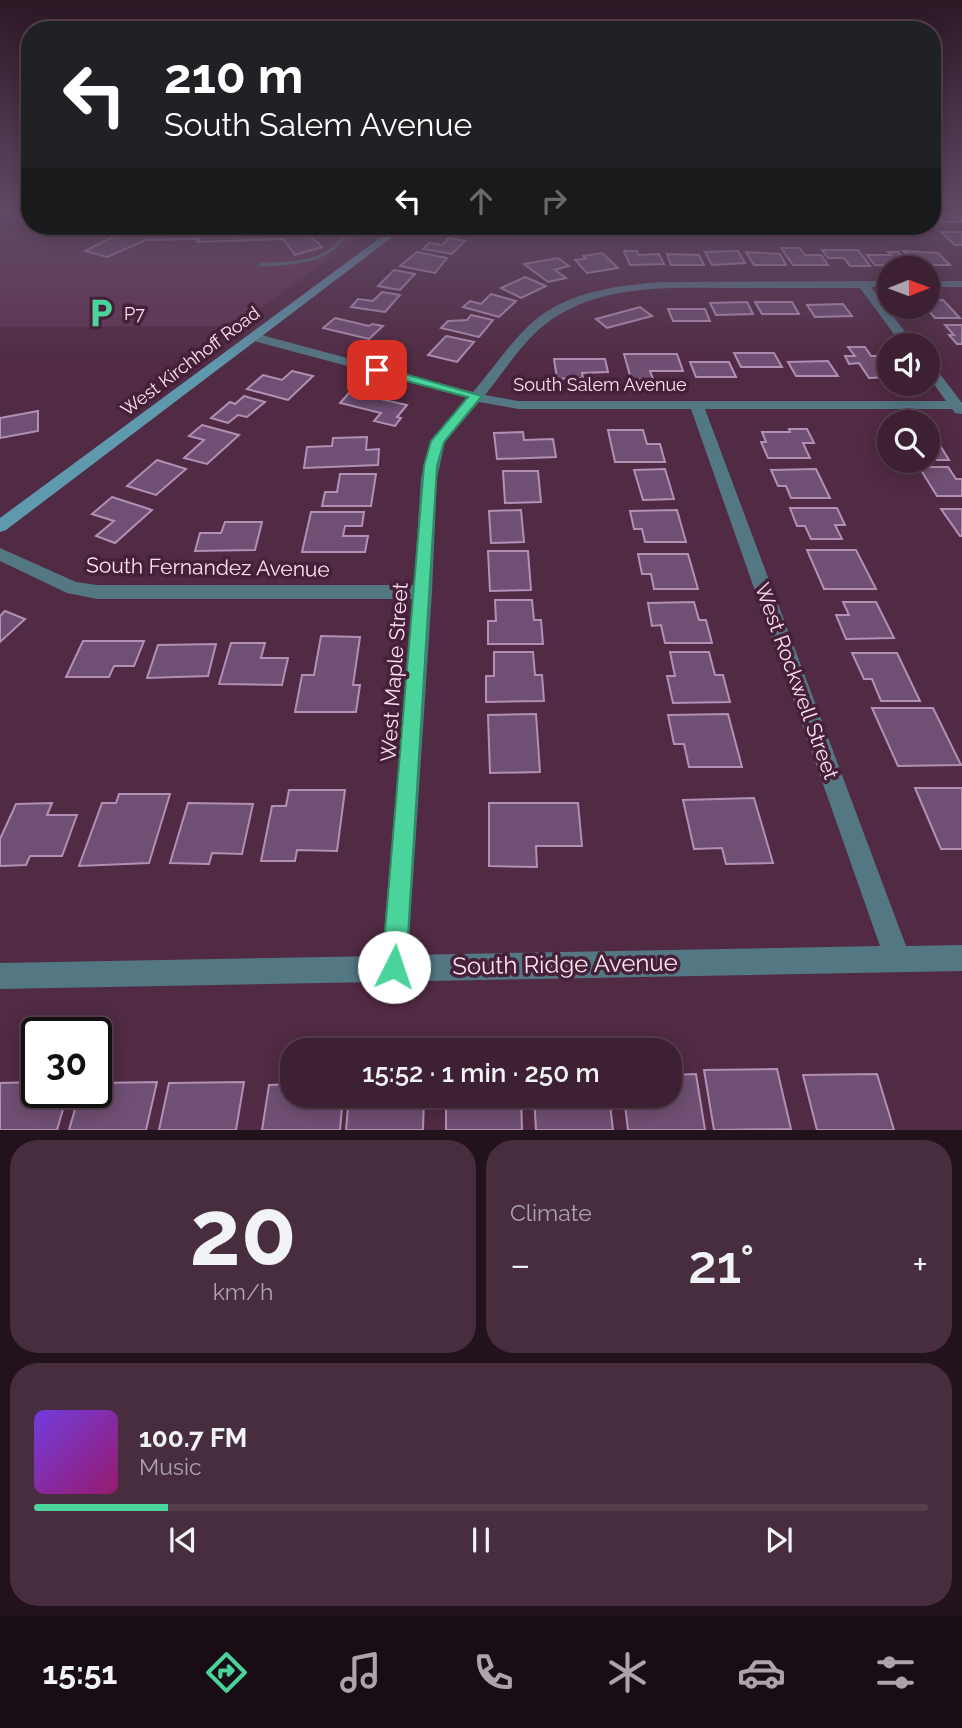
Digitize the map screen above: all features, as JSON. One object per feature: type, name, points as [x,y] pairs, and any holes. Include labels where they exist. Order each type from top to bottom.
[{"type":"main road","name":"West Kirchhoff Road","points":[[0,526],[353,263]]},
{"type":"street","name":"West Maple Street","points":[[394,967],[423,592],[429,478],[438,441],[538,324],[564,307],[589,298],[628,288],[663,285],[877,284]]},
{"type":"street","points":[[940,284],[962,284]]},
{"type":"street","points":[[863,285],[900,333]]},
{"type":"street","name":"South Salem Avenue","points":[[254,337],[476,396],[518,404],[696,403],[959,409]]},
{"type":"street","points":[[940,384],[959,409]]},
{"type":"street","name":"West Rockwell Street","points":[[696,403],[898,958]]},
{"type":"street","name":"South Fernandez Avenue","points":[[0,554],[73,587],[97,592],[423,592]]},
{"type":"street","name":"South Ridge Avenue","points":[[0,976],[962,958]]},
{"type":"lane","points":[[261,265],[285,263]]},
{"type":"shaded area","points":[[0,263],[324,263],[235,326],[0,327]]},
{"type":"building","points":[[404,263],[443,263],[435,273],[400,266]]},
{"type":"building","points":[[565,263],[569,266],[555,270],[566,278],[548,282],[524,264]]},
{"type":"building","points":[[578,263],[612,263],[618,268],[587,273]]},
{"type":"building","points":[[629,263],[664,264],[630,265]]},
{"type":"building","points":[[670,263],[703,263],[704,265],[671,265]]},
{"type":"building","points":[[711,263],[745,263],[712,265]]},
{"type":"building","points":[[753,263],[785,263],[786,265],[754,265]]},
{"type":"building","points":[[791,263],[826,263],[828,265],[793,265]]},
{"type":"building","points":[[848,263],[868,263],[870,266],[850,266]]},
{"type":"building","points":[[394,270],[415,274],[400,290],[378,286]]},
{"type":"building","points":[[525,277],[546,286],[521,298],[501,288]]},
{"type":"building","points":[[382,292],[400,295],[385,312],[351,307],[358,299],[373,301]]},
{"type":"building","points":[[491,294],[516,301],[499,317],[463,307],[470,301],[481,304]]},
{"type":"building","points":[[940,300],[943,300],[960,318],[940,318]]},
{"type":"building","points":[[747,302],[753,314],[716,315],[710,303]]},
{"type":"building","points":[[755,302],[792,302],[799,314],[762,314]]},
{"type":"building","points":[[843,304],[852,316],[815,317],[807,305]]},
{"type":"building","points":[[640,307],[652,316],[607,328],[596,319]]},
{"type":"building","points":[[668,309],[705,309],[710,321],[673,321]]},
{"type":"building","points":[[471,315],[493,320],[479,337],[441,328],[448,321],[467,320]]},
{"type":"building","points":[[335,318],[369,326],[383,326],[369,339],[323,328]]},
{"type":"building","points":[[945,325],[962,325],[962,344],[957,344],[949,335],[954,335]]},
{"type":"building","points":[[446,336],[474,342],[457,362],[428,355]]},
{"type":"building","points":[[848,347],[865,347],[871,356],[877,356],[877,378],[869,378],[859,363],[849,364],[845,356],[855,356]]},
{"type":"building","points":[[734,353],[774,353],[782,367],[741,367]]},
{"type":"building","points":[[624,354],[677,354],[683,371],[650,371],[653,379],[631,379]]},
{"type":"building","points":[[554,359],[605,359],[608,372],[582,373],[583,378],[557,379]]},
{"type":"building","points":[[828,361],[838,376],[796,376],[788,362]]},
{"type":"building","points":[[690,362],[729,362],[736,377],[696,377]]},
{"type":"building","points":[[292,371],[313,376],[288,400],[247,389],[263,375],[282,380]]},
{"type":"building","points":[[349,393],[407,405],[397,417],[401,418],[395,426],[374,421],[381,413],[340,403]]},
{"type":"building","points":[[244,396],[265,402],[247,417],[238,415],[228,423],[211,418],[230,402],[235,404]]},
{"type":"building","points":[[38,411],[38,431],[0,438],[0,418]]},
{"type":"building","points":[[202,425],[239,435],[207,464],[184,458],[204,440],[189,436]]},
{"type":"building","points":[[789,429],[807,429],[814,443],[803,443],[810,458],[768,458],[761,442],[766,442],[762,432],[790,432]]},
{"type":"building","points":[[608,430],[643,430],[647,444],[660,444],[665,462],[615,462]]},
{"type":"building","points":[[523,432],[524,440],[553,439],[556,457],[497,459],[494,433]]},
{"type":"building","points":[[367,437],[366,450],[379,449],[378,465],[304,468],[307,447],[332,446],[333,438]]},
{"type":"building","points":[[940,447],[941,447],[949,460],[940,460]]},
{"type":"building","points":[[157,460],[186,469],[156,495],[127,486]]},
{"type":"building","points":[[940,467],[948,467],[956,479],[962,479],[962,496],[937,496],[923,473],[940,473]]},
{"type":"building","points":[[665,469],[674,499],[643,500],[634,470]]},
{"type":"building","points":[[816,469],[830,498],[791,498],[786,486],[778,486],[771,470]]},
{"type":"building","points":[[503,471],[538,471],[541,502],[505,503]]},
{"type":"building","points":[[340,474],[376,474],[371,506],[322,506],[325,492],[337,492]]},
{"type":"building","points":[[112,497],[152,510],[115,543],[96,536],[114,521],[92,514]]},
{"type":"building","points":[[790,508],[837,508],[845,525],[835,525],[842,539],[811,539],[805,526],[797,526]]},
{"type":"building","points":[[941,509],[962,509],[962,536],[960,536]]},
{"type":"building","points":[[521,510],[524,542],[491,543],[489,511]]},
{"type":"building","points":[[677,510],[686,542],[645,542],[642,529],[634,529],[630,511]]},
{"type":"building","points":[[311,512],[364,512],[362,526],[345,526],[343,536],[368,536],[365,552],[302,552]]},
{"type":"building","points":[[225,522],[262,522],[255,550],[195,551],[200,533],[221,533]]},
{"type":"building","points":[[807,550],[856,550],[876,589],[824,589]]},
{"type":"building","points":[[488,551],[528,551],[531,590],[490,591]]},
{"type":"building","points":[[638,554],[688,554],[698,589],[654,589],[651,574],[642,574]]},
{"type":"building","points":[[495,600],[532,600],[534,620],[541,620],[543,644],[488,644],[488,621],[496,621]]},
{"type":"building","points":[[694,602],[699,620],[706,620],[712,643],[665,643],[661,625],[652,626],[648,603]]},
{"type":"building","points":[[843,602],[876,602],[894,638],[846,639],[836,615],[849,615]]},
{"type":"building","points":[[5,611],[25,619],[0,642],[0,616]]},
{"type":"building","points":[[321,636],[360,637],[353,685],[360,685],[356,712],[295,712],[302,675],[314,675]]},
{"type":"building","points":[[83,641],[144,641],[134,666],[114,666],[109,677],[66,677]]},
{"type":"building","points":[[231,643],[265,643],[261,658],[288,658],[282,685],[219,684]]},
{"type":"building","points":[[216,644],[208,676],[147,678],[158,645]]},
{"type":"building","points":[[494,652],[533,652],[535,675],[542,675],[544,701],[486,702],[486,676],[494,676]]},
{"type":"building","points":[[670,652],[709,652],[715,675],[723,675],[730,702],[673,703],[667,676],[675,676]]},
{"type":"building","points":[[852,653],[897,653],[920,701],[881,701],[872,679],[864,679]]},
{"type":"building","points":[[872,708],[933,708],[961,765],[898,766]]},
{"type":"building","points":[[536,714],[540,772],[490,773],[488,715]]},
{"type":"building","points":[[728,714],[742,767],[689,767],[684,744],[674,744],[668,715]]},
{"type":"building","points":[[915,788],[962,788],[962,849],[941,849]]},
{"type":"building","points":[[289,790],[345,790],[337,851],[297,850],[295,861],[261,861],[272,806],[286,806]]},
{"type":"building","points":[[119,794],[170,794],[149,863],[79,866],[102,803],[116,803]]},
{"type":"building","points":[[754,798],[773,863],[726,864],[722,848],[694,849],[683,800]]},
{"type":"building","points":[[52,803],[47,815],[77,815],[62,856],[30,856],[26,865],[0,866],[0,839],[16,804]]},
{"type":"building","points":[[188,803],[253,804],[242,854],[212,853],[209,864],[170,863]]},
{"type":"building","points":[[489,803],[578,803],[582,846],[536,846],[537,867],[489,866]]},
{"type":"building","points":[[777,1069],[791,1129],[714,1130],[704,1070]]},
{"type":"building","points":[[696,1074],[705,1130],[628,1130],[625,1108],[682,1108],[682,1075]]},
{"type":"building","points":[[877,1074],[894,1130],[817,1130],[803,1075]]},
{"type":"building","points":[[21,1082],[21,1108],[63,1108],[57,1130],[0,1130],[0,1083]]},
{"type":"building","points":[[157,1082],[146,1130],[69,1130],[75,1108],[112,1108],[112,1083]]},
{"type":"building","points":[[244,1082],[236,1130],[159,1130],[169,1083]]},
{"type":"building","points":[[269,1085],[280,1085],[280,1108],[342,1108],[340,1130],[262,1130]]},
{"type":"building","points":[[348,1108],[424,1108],[423,1130],[346,1130]]},
{"type":"building","points":[[446,1108],[521,1108],[522,1130],[446,1130]]},
{"type":"building","points":[[535,1108],[610,1108],[613,1130],[536,1130]]},
{"type":"place","name":"P7","points":[[101,313]]},
{"type":"route","points":[[377,370],[476,396],[438,441],[430,466],[394,967]]}]
